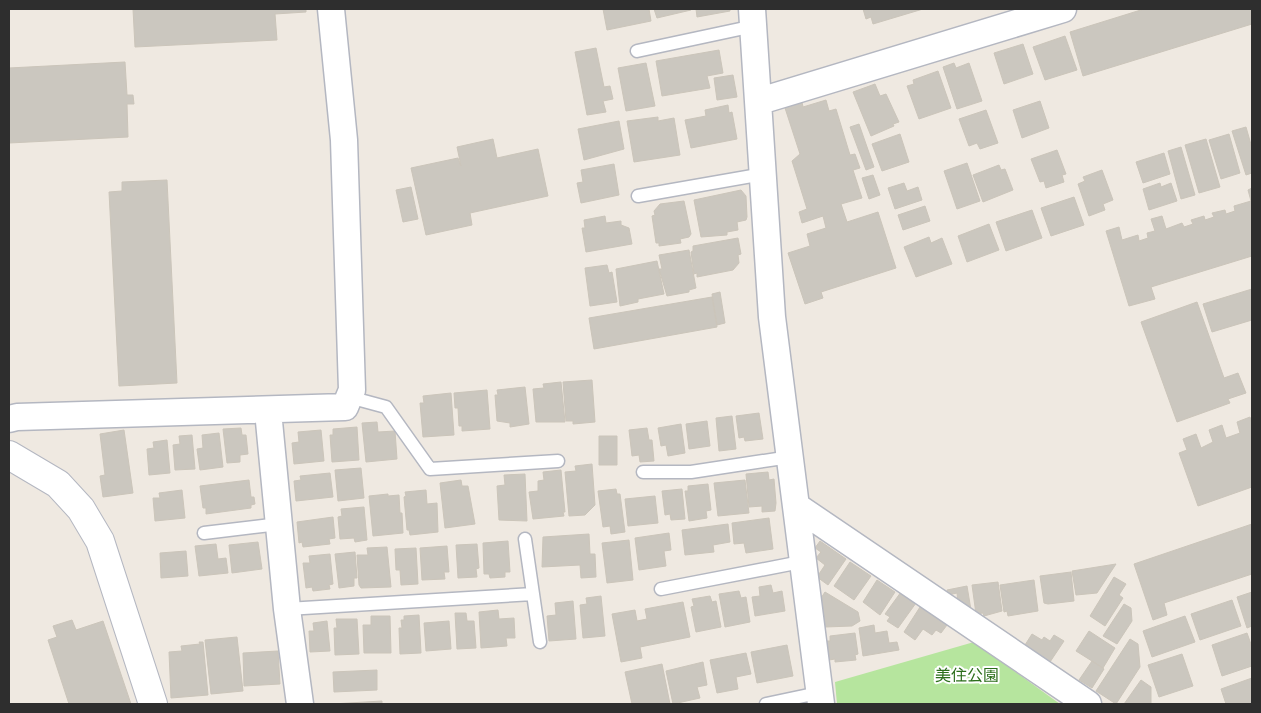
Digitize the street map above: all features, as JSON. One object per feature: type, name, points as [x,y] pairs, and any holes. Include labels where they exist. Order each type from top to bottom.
[{"type":"street","points":[[9,420],[17,417],[268,411],[345,407],[352,390],[344,140],[332,9]]},
{"type":"street","points":[[760,101],[1063,9]]},
{"type":"street","points":[[753,17],[760,101],[772,317],[796,506],[801,562],[820,699]]},
{"type":"street","points":[[268,411],[286,609],[300,704]]},
{"type":"street","points":[[9,454],[58,484],[80,509],[100,541],[153,704]]},
{"type":"street","points":[[796,506],[1088,704]]},
{"type":"lane","points":[[637,51],[753,17]]},
{"type":"lane","points":[[638,196],[764,174]]},
{"type":"lane","points":[[349,397],[386,407],[430,469],[558,460]]},
{"type":"lane","points":[[643,472],[691,472],[790,457]]},
{"type":"lane","points":[[204,533],[279,524]]},
{"type":"lane","points":[[525,539],[540,642]]},
{"type":"lane","points":[[661,589],[801,562]]},
{"type":"lane","points":[[286,609],[533,594]]},
{"type":"lane","points":[[766,704],[820,699]]},
{"type":"green space","name":"美住公園","points":[[974,642],[1060,704],[837,704],[835,682]]},
{"type":"building","points":[[133,9],[306,9],[306,12],[275,14],[277,40],[135,47]]},
{"type":"building","points":[[603,9],[649,9],[651,21],[607,30]]},
{"type":"building","points":[[654,9],[691,9],[691,10],[657,18]]},
{"type":"building","points":[[696,9],[730,9],[730,11],[697,17]]},
{"type":"building","points":[[863,9],[923,9],[873,24],[871,17],[866,19]]},
{"type":"building","points":[[1144,9],[1252,9],[1252,24],[1083,76],[1070,32]]},
{"type":"building","points":[[1065,36],[1077,70],[1045,80],[1033,47]]},
{"type":"building","points":[[1023,44],[1033,74],[1004,84],[994,53]]},
{"type":"building","points":[[596,48],[604,87],[610,86],[613,99],[603,101],[606,112],[587,115],[575,52]]},
{"type":"building","points":[[719,50],[723,73],[707,76],[710,88],[662,96],[656,61]]},
{"type":"building","points":[[125,62],[127,95],[133,95],[134,104],[127,104],[128,137],[9,143],[9,68]]},
{"type":"building","points":[[646,63],[655,106],[626,111],[618,68]]},
{"type":"building","points":[[954,63],[956,68],[969,63],[982,101],[957,109],[943,67]]},
{"type":"building","points":[[938,71],[951,108],[919,119],[907,86],[914,84],[913,80]]},
{"type":"building","points":[[733,75],[737,97],[717,100],[714,78]]},
{"type":"building","points":[[875,84],[880,96],[886,94],[899,122],[871,136],[853,92]]},
{"type":"building","points":[[826,100],[829,111],[836,109],[850,155],[855,154],[860,168],[853,170],[862,198],[841,204],[847,222],[878,212],[896,268],[821,292],[823,298],[805,304],[788,253],[810,246],[807,234],[826,228],[823,216],[802,223],[799,212],[807,209],[792,161],[800,154],[785,108],[802,102],[803,107]]},
{"type":"building","points":[[1040,101],[1049,128],[1022,138],[1013,110]]},
{"type":"building","points":[[728,105],[729,113],[732,112],[737,139],[691,148],[685,120],[706,116],[705,110]]},
{"type":"building","points":[[986,110],[998,143],[980,149],[977,143],[969,146],[959,119]]},
{"type":"building","points":[[658,117],[658,121],[674,118],[680,155],[634,162],[627,121]]},
{"type":"building","points":[[619,121],[624,149],[584,160],[578,129]]},
{"type":"building","points":[[859,124],[874,167],[866,170],[850,127]]},
{"type":"building","points":[[1246,127],[1252,148],[1252,173],[1246,175],[1232,131]]},
{"type":"building","points":[[900,134],[909,162],[882,171],[872,144]]},
{"type":"building","points":[[1229,134],[1240,173],[1221,179],[1209,140]]},
{"type":"building","points":[[493,139],[497,158],[538,149],[548,196],[470,213],[472,225],[426,235],[411,168],[458,158],[461,166],[457,147]]},
{"type":"building","points":[[1206,139],[1220,187],[1199,193],[1185,145]]},
{"type":"building","points":[[1181,147],[1195,195],[1181,199],[1168,151]]},
{"type":"building","points":[[1057,150],[1066,174],[1062,175],[1064,182],[1046,188],[1044,181],[1040,182],[1031,159]]},
{"type":"building","points":[[1164,153],[1170,174],[1143,183],[1136,162]]},
{"type":"building","points":[[967,163],[980,201],[957,209],[944,171]]},
{"type":"building","points":[[614,164],[619,195],[581,203],[577,183],[583,182],[581,170]]},
{"type":"building","points":[[999,165],[1001,170],[1005,169],[1013,190],[983,202],[973,175]]},
{"type":"building","points":[[1102,170],[1113,200],[1103,204],[1105,210],[1089,216],[1078,184],[1085,181],[1083,177]]},
{"type":"building","points":[[873,175],[880,195],[869,199],[862,178]]},
{"type":"building","points":[[167,180],[177,383],[119,386],[109,192],[122,191],[122,182]]},
{"type":"building","points":[[904,183],[907,191],[918,187],[922,200],[895,209],[888,188]]},
{"type":"building","points":[[1160,183],[1161,187],[1171,183],[1177,201],[1149,210],[1143,189]]},
{"type":"building","points":[[411,187],[418,219],[403,222],[396,190]]},
{"type":"building","points":[[1252,188],[1252,256],[1151,287],[1155,299],[1129,306],[1106,231],[1119,227],[1122,240],[1138,235],[1139,241],[1148,238],[1147,233],[1155,231],[1151,219],[1162,216],[1166,229],[1182,223],[1184,227],[1193,224],[1191,220],[1204,216],[1205,220],[1214,217],[1212,213],[1225,210],[1226,214],[1235,211],[1234,206],[1251,201],[1248,190]]},
{"type":"building","points":[[741,190],[746,196],[747,217],[746,220],[737,222],[738,230],[727,232],[727,235],[701,237],[694,200]]},
{"type":"building","points":[[1074,197],[1084,225],[1051,236],[1041,208]]},
{"type":"building","points":[[684,201],[691,234],[689,237],[680,239],[681,243],[659,246],[659,243],[656,243],[652,216],[655,215],[654,211],[660,204]]},
{"type":"building","points":[[925,206],[930,221],[903,230],[898,215]]},
{"type":"building","points":[[1032,210],[1042,238],[1006,251],[996,222]]},
{"type":"building","points":[[605,216],[606,223],[621,221],[621,225],[629,228],[632,244],[586,252],[582,228],[585,228],[584,220]]},
{"type":"building","points":[[989,224],[999,250],[967,262],[958,236]]},
{"type":"building","points":[[929,237],[931,243],[942,238],[952,264],[916,277],[904,247]]},
{"type":"building","points":[[738,238],[741,254],[738,255],[739,263],[733,270],[697,277],[697,273],[694,274],[691,252],[693,251],[693,246]]},
{"type":"building","points":[[689,250],[696,288],[689,290],[689,292],[667,296],[659,269],[662,269],[659,255]]},
{"type":"building","points":[[657,261],[664,294],[638,299],[638,302],[620,306],[616,269]]},
{"type":"building","points":[[607,265],[609,273],[612,272],[617,302],[590,306],[585,268]]},
{"type":"building","points":[[1252,289],[1252,320],[1212,332],[1203,304]]},
{"type":"building","points":[[720,292],[725,323],[717,325],[712,294]]},
{"type":"building","points":[[712,297],[717,327],[594,349],[589,318]]},
{"type":"building","points":[[1197,302],[1224,378],[1238,373],[1246,393],[1228,399],[1230,403],[1177,422],[1141,322]]},
{"type":"building","points":[[592,380],[595,422],[573,424],[573,421],[566,421],[563,382]]},
{"type":"building","points":[[561,382],[565,422],[536,422],[533,389],[544,388],[543,384]]},
{"type":"building","points":[[525,387],[529,424],[510,427],[510,423],[497,421],[495,395],[498,395],[497,390]]},
{"type":"building","points":[[487,390],[490,429],[462,431],[462,426],[459,426],[458,408],[455,408],[454,393]]},
{"type":"building","points":[[451,393],[454,435],[423,437],[420,403],[424,403],[423,396]]},
{"type":"building","points":[[759,413],[763,439],[745,441],[744,437],[739,438],[736,416]]},
{"type":"building","points":[[732,416],[736,449],[719,451],[716,418]]},
{"type":"building","points":[[1250,417],[1252,424],[1252,487],[1198,506],[1179,453],[1187,450],[1183,439],[1196,434],[1201,448],[1213,442],[1209,430],[1222,425],[1226,438],[1240,433],[1237,422]]},
{"type":"building","points":[[707,421],[710,446],[689,449],[686,424]]},
{"type":"building","points":[[377,422],[378,432],[395,431],[397,459],[366,462],[362,423]]},
{"type":"building","points":[[681,424],[685,453],[668,456],[666,445],[661,446],[658,428]]},
{"type":"building","points":[[357,427],[359,460],[332,462],[330,435],[333,435],[333,429]]},
{"type":"building","points":[[241,428],[242,435],[246,435],[248,454],[240,455],[240,462],[227,463],[223,429]]},
{"type":"building","points":[[647,428],[649,440],[652,440],[654,461],[640,462],[639,455],[632,456],[629,430]]},
{"type":"building","points":[[124,430],[133,493],[103,497],[100,476],[105,475],[100,434]]},
{"type":"building","points":[[321,430],[324,461],[294,464],[292,443],[299,442],[298,432]]},
{"type":"building","points":[[219,433],[223,467],[200,470],[197,449],[203,448],[202,435]]},
{"type":"building","points":[[192,435],[195,469],[175,470],[173,445],[180,444],[179,436]]},
{"type":"building","points":[[599,436],[617,436],[617,465],[599,465]]},
{"type":"building","points":[[167,440],[170,473],[149,475],[147,449],[154,448],[153,442]]},
{"type":"building","points":[[592,464],[595,505],[585,515],[569,516],[565,472],[576,471],[575,466]]},
{"type":"building","points":[[361,468],[364,498],[338,501],[335,470]]},
{"type":"building","points":[[561,470],[564,516],[533,519],[529,492],[538,491],[538,481],[544,480],[543,472]]},
{"type":"building","points":[[768,472],[769,480],[774,479],[775,511],[762,512],[762,506],[749,507],[746,474]]},
{"type":"building","points":[[330,473],[333,497],[296,501],[294,481],[301,480],[300,476]]},
{"type":"building","points":[[525,474],[527,521],[499,520],[497,486],[505,485],[504,475]]},
{"type":"building","points":[[249,480],[251,497],[254,497],[255,504],[251,505],[251,508],[206,514],[206,508],[203,508],[200,486]]},
{"type":"building","points":[[461,480],[462,486],[468,486],[475,524],[445,528],[440,483]]},
{"type":"building","points":[[745,480],[749,513],[718,516],[714,483]]},
{"type":"building","points":[[708,484],[711,510],[706,511],[707,518],[689,521],[685,491],[688,491],[688,486]]},
{"type":"building","points":[[616,489],[617,494],[620,494],[625,532],[611,534],[610,526],[603,527],[598,491]]},
{"type":"building","points":[[682,489],[685,519],[671,520],[670,514],[665,515],[662,491]]},
{"type":"building","points":[[182,490],[185,518],[155,521],[153,498],[160,498],[159,493]]},
{"type":"building","points":[[426,490],[427,504],[437,503],[438,532],[410,535],[409,530],[407,530],[405,492]]},
{"type":"building","points":[[388,494],[388,496],[399,495],[403,533],[373,536],[369,496]]},
{"type":"building","points":[[655,496],[658,523],[628,526],[625,499]]},
{"type":"building","points":[[364,507],[367,540],[355,542],[354,538],[340,539],[338,517],[342,516],[341,509]]},
{"type":"building","points":[[333,517],[335,538],[329,539],[330,544],[303,547],[302,542],[299,543],[297,522]]},
{"type":"building","points":[[769,518],[773,549],[746,553],[744,543],[734,544],[732,523]]},
{"type":"building","points":[[728,524],[730,542],[713,545],[714,552],[685,555],[682,530]]},
{"type":"building","points":[[1252,524],[1252,574],[1164,603],[1167,615],[1153,620],[1134,564]]},
{"type":"building","points":[[669,533],[671,550],[664,551],[666,566],[639,570],[635,538]]},
{"type":"building","points":[[589,534],[590,554],[595,554],[596,577],[581,578],[580,565],[542,567],[543,537]]},
{"type":"building","points":[[629,540],[633,580],[607,583],[602,543]]},
{"type":"building","points":[[508,541],[510,572],[505,572],[505,577],[490,578],[489,574],[484,574],[483,543]]},
{"type":"building","points":[[820,541],[846,559],[828,585],[817,577],[825,565],[816,558],[821,552],[815,548]]},
{"type":"building","points":[[258,542],[262,569],[232,573],[229,545]]},
{"type":"building","points":[[216,544],[218,559],[226,558],[228,573],[199,576],[195,546]]},
{"type":"building","points":[[477,544],[479,568],[476,569],[477,577],[458,578],[456,545]]},
{"type":"building","points":[[447,546],[449,572],[444,572],[445,579],[422,580],[420,548]]},
{"type":"building","points":[[387,547],[391,587],[361,588],[359,585],[357,555],[368,555],[367,548]]},
{"type":"building","points":[[416,548],[418,584],[401,585],[400,570],[396,570],[395,549]]},
{"type":"building","points":[[186,551],[188,576],[161,578],[160,553]]},
{"type":"building","points":[[355,552],[357,578],[354,578],[354,586],[339,588],[335,554]]},
{"type":"building","points":[[330,554],[333,584],[329,585],[330,589],[313,591],[312,587],[306,588],[303,563],[310,563],[309,556]]},
{"type":"building","points":[[850,562],[871,576],[854,600],[834,586]]},
{"type":"building","points":[[1116,564],[1097,593],[1076,595],[1072,571]]},
{"type":"building","points":[[1071,572],[1074,601],[1044,603],[1040,576]]},
{"type":"building","points":[[1114,577],[1126,584],[1119,595],[1123,598],[1105,626],[1090,616]]},
{"type":"building","points":[[877,580],[895,592],[880,615],[863,602]]},
{"type":"building","points":[[1034,580],[1038,611],[1008,616],[1007,611],[1004,612],[1000,585]]},
{"type":"building","points":[[998,582],[1002,611],[984,616],[983,613],[976,614],[972,585]]},
{"type":"building","points":[[771,585],[773,593],[782,591],[785,611],[755,616],[752,597],[760,596],[759,587]]},
{"type":"building","points":[[967,586],[971,610],[958,603],[957,593],[948,595],[947,590]]},
{"type":"building","points":[[739,591],[741,598],[746,597],[750,622],[725,627],[719,594]]},
{"type":"building","points":[[825,592],[858,612],[860,621],[852,626],[825,627],[819,601]]},
{"type":"building","points":[[901,592],[916,603],[898,628],[887,621],[890,617],[885,614]]},
{"type":"building","points":[[1252,592],[1252,626],[1247,628],[1237,597]]},
{"type":"building","points":[[601,596],[605,636],[583,638],[580,605],[587,604],[586,598]]},
{"type":"building","points":[[710,596],[712,602],[716,601],[721,627],[696,632],[691,607],[694,606],[692,599]]},
{"type":"building","points":[[1232,600],[1241,626],[1200,640],[1191,614]]},
{"type":"building","points":[[573,601],[576,639],[549,641],[547,616],[556,615],[555,603]]},
{"type":"building","points":[[683,602],[690,637],[640,647],[642,658],[621,662],[612,614],[635,610],[637,621],[647,619],[645,609]]},
{"type":"building","points":[[1124,604],[1131,608],[1132,621],[1117,644],[1103,636]]},
{"type":"building","points":[[920,607],[947,625],[941,633],[936,630],[932,635],[923,629],[915,640],[904,632]]},
{"type":"building","points":[[498,610],[499,619],[514,618],[515,638],[506,638],[507,646],[481,648],[479,612]]},
{"type":"building","points":[[455,613],[466,613],[467,621],[474,621],[476,648],[457,649]]},
{"type":"building","points":[[419,615],[421,653],[400,654],[399,628],[402,628],[401,620],[404,620],[404,616]]},
{"type":"building","points":[[371,616],[390,616],[391,653],[364,653],[363,625],[371,625]]},
{"type":"building","points":[[1185,616],[1195,642],[1152,657],[1143,631]]},
{"type":"building","points":[[336,619],[357,619],[359,654],[335,655],[334,628],[337,628]]},
{"type":"building","points":[[72,620],[76,630],[103,621],[131,704],[69,704],[48,640],[57,637],[53,626]]},
{"type":"building","points":[[327,621],[330,651],[310,652],[309,631],[314,631],[313,623]]},
{"type":"building","points":[[449,621],[451,649],[426,651],[424,623]]},
{"type":"building","points":[[874,625],[875,633],[887,631],[889,643],[897,642],[899,650],[863,656],[859,628]]},
{"type":"building","points":[[1089,631],[1115,648],[1103,668],[1076,651]]},
{"type":"building","points":[[855,633],[858,654],[855,655],[856,660],[835,662],[835,659],[829,660],[827,641],[830,641],[830,636]]},
{"type":"building","points":[[1247,633],[1252,647],[1252,666],[1222,676],[1212,645]]},
{"type":"building","points":[[1032,634],[1042,640],[1044,637],[1050,641],[1054,635],[1064,641],[1050,662],[1025,645]]},
{"type":"building","points":[[237,637],[243,691],[211,694],[205,640]]},
{"type":"building","points":[[1130,639],[1138,644],[1140,667],[1116,704],[1096,691]]},
{"type":"building","points":[[199,642],[203,642],[208,695],[171,698],[169,652],[182,651],[181,646],[200,644]]},
{"type":"building","points":[[787,645],[793,676],[757,683],[751,652]]},
{"type":"building","points":[[278,651],[280,684],[244,686],[243,653]]},
{"type":"building","points":[[746,653],[751,674],[736,677],[738,689],[717,693],[710,660]]},
{"type":"building","points":[[1182,654],[1193,686],[1159,697],[1148,665]]},
{"type":"building","points":[[1092,661],[1104,669],[1092,688],[1079,680]]},
{"type":"building","points":[[703,662],[707,685],[697,687],[700,698],[673,704],[666,671]]},
{"type":"building","points":[[662,664],[670,704],[632,704],[625,672]]},
{"type":"building","points":[[377,670],[377,690],[334,692],[333,672]]},
{"type":"building","points":[[1252,678],[1252,704],[1226,704],[1221,689]]},
{"type":"building","points":[[1141,680],[1151,687],[1151,704],[1124,704]]},
{"type":"building","points":[[382,701],[382,704],[332,704]]}]
